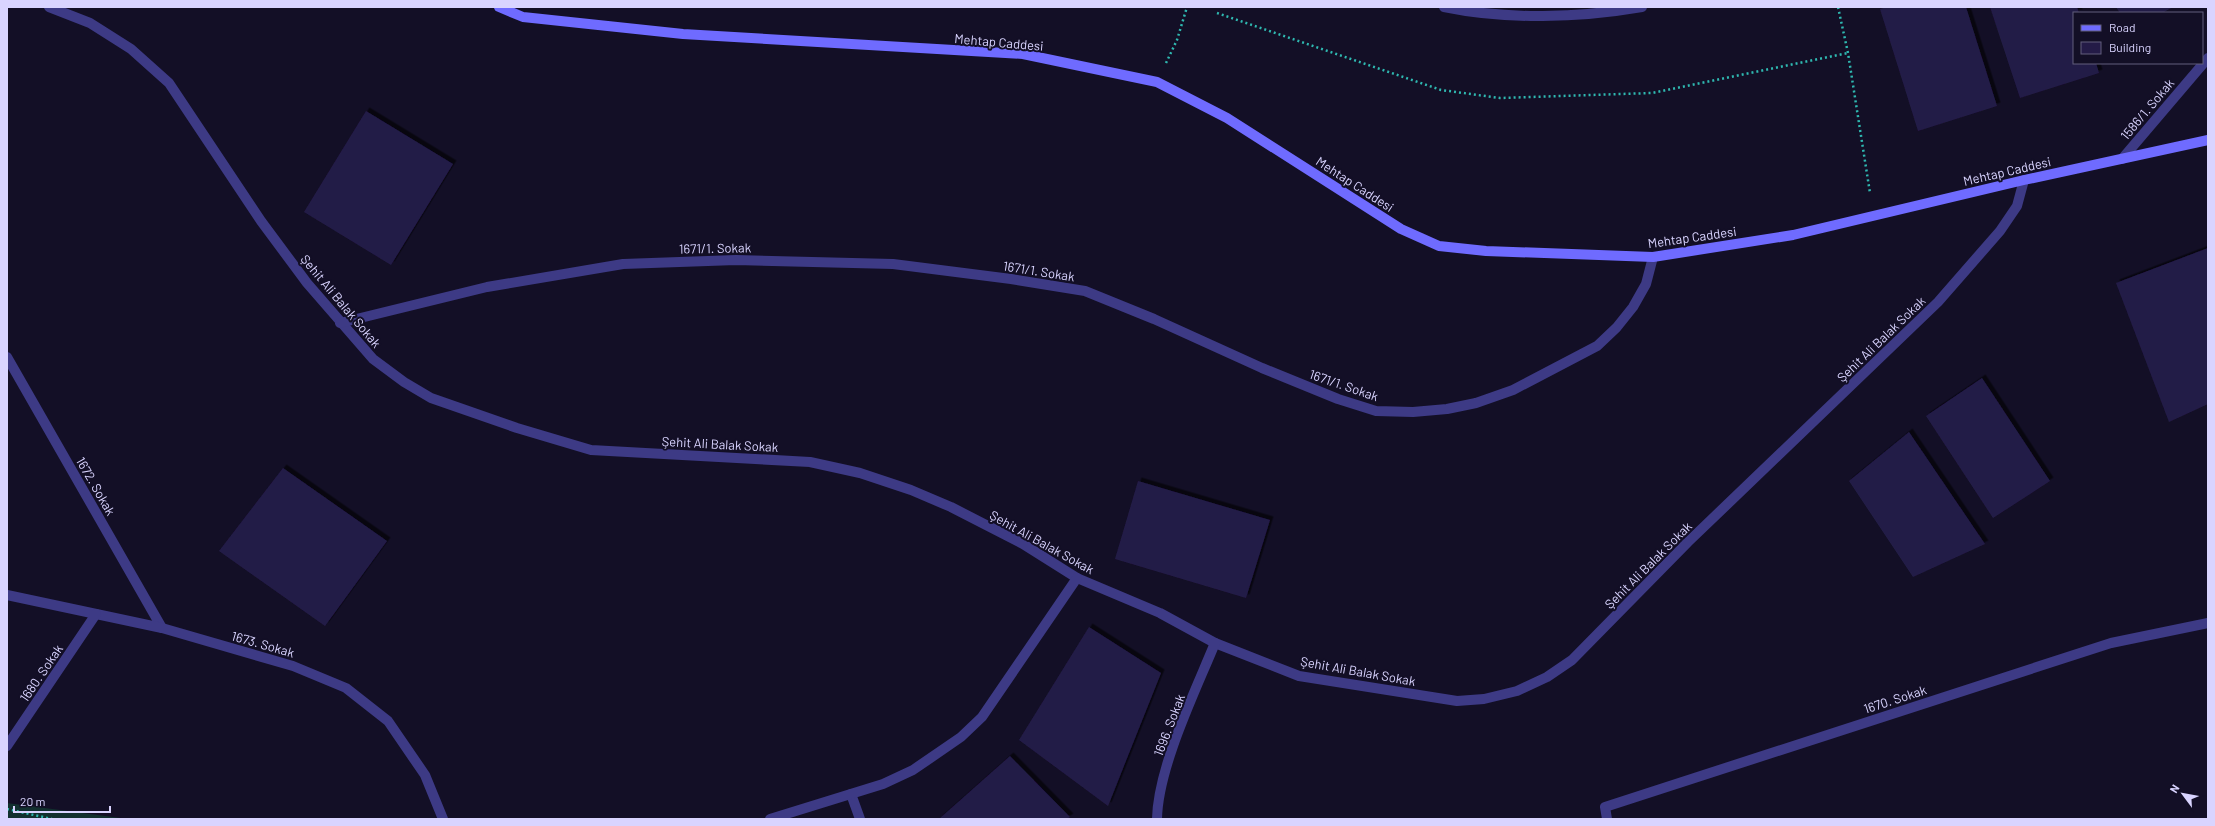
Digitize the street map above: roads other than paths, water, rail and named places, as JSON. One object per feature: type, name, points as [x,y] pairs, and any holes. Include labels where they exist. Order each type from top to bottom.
[{"type":"main road","name":"Mehtap Caddesi","points":[[499,7],[523,16],[683,34],[1023,54],[1157,82],[1227,118],[1400,229],[1440,246],[1486,251],[1653,257],[1793,235],[2024,180],[2208,140]]},
{"type":"street","name":"Şehit Ali Balak Sokak","points":[[49,7],[90,23],[131,49],[169,82],[261,221],[306,283],[340,323],[374,359],[424,394],[517,428],[591,450],[810,462],[860,473],[911,490],[951,507],[1022,544],[1077,578],[1160,613],[1214,643],[1299,676],[1457,701],[1484,698],[1517,691],[1547,677],[1572,660],[1688,542],[1938,302],[2000,232],[2017,206],[2024,180]]},
{"type":"street","points":[[1444,7],[1498,14],[1542,15],[1585,14],[1642,7]]},
{"type":"street","name":"1586/1. Sokak","points":[[2122,158],[2203,64]]},
{"type":"street","name":"1671/1. Sokak","points":[[340,323],[487,287],[623,264],[736,260],[893,264],[1011,279],[1085,291],[1154,319],[1262,368],[1338,399],[1376,411],[1413,412],[1447,409],[1483,401],[1513,390],[1597,346],[1617,327],[1633,307],[1646,284],[1653,257]]},
{"type":"street","name":"1672. Sokak","points":[[7,357],[162,628]]},
{"type":"street","points":[[770,819],[883,784],[913,770],[961,737],[982,717],[1077,578]]},
{"type":"street","name":"1673. Sokak","points":[[7,595],[162,628],[293,666],[346,688],[388,721],[425,775],[443,819]]},
{"type":"street","name":"1680. Sokak","points":[[7,746],[96,614]]},
{"type":"street","name":"1670. Sokak","points":[[1607,819],[1605,807],[2111,643],[2208,624]]},
{"type":"street","name":"1696. Sokak","points":[[1157,819],[1157,809],[1169,759],[1214,643]]},
{"type":"street","points":[[851,794],[860,819]]}]
